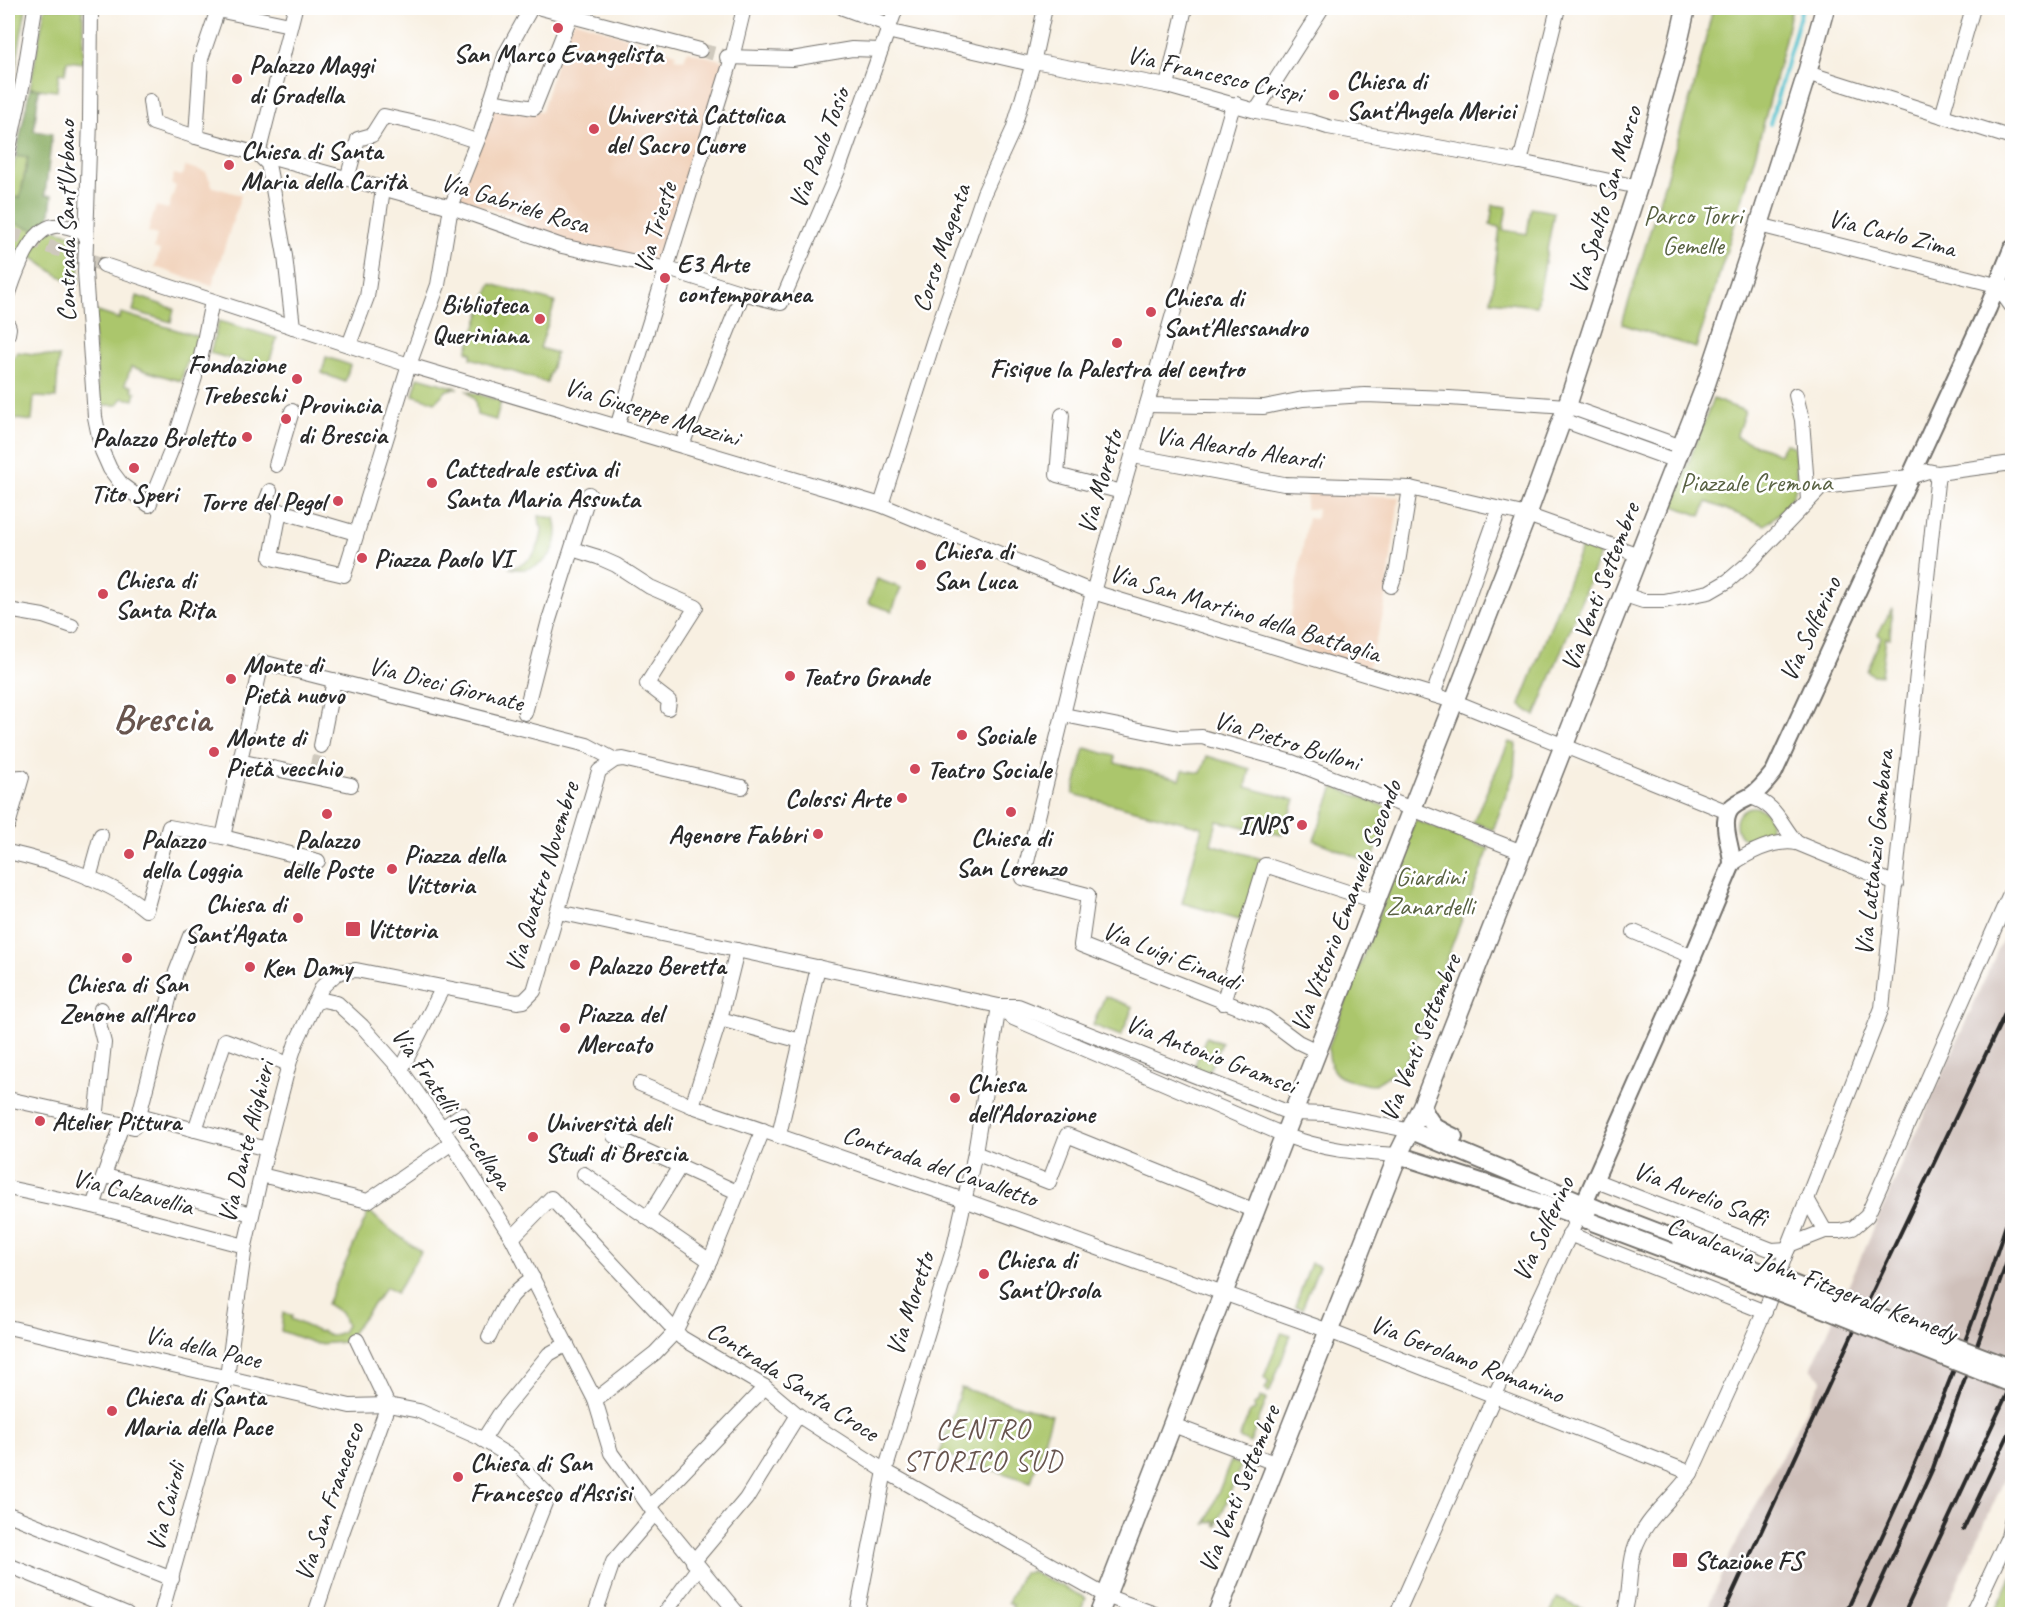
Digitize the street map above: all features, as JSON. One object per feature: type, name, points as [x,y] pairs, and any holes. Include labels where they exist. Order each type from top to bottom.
[{"type":"main road","name":"Via Spalto San Marco","points":[[1565,413],[1638,187],[1686,8]]},
{"type":"main road","name":"Via Venti Settembre","points":[[1217,1614],[1398,1155],[1412,1131],[1422,1106],[1625,595],[1706,384],[1759,225],[1825,8]]},
{"type":"main road","name":"Via Vittorio Emanuele Secondo","points":[[1099,1614],[1565,413]]},
{"type":"street","points":[[8,153],[35,8]]},
{"type":"street","name":"Contrada Sant'Urbano","points":[[91,8],[85,276],[95,417],[104,458],[117,480],[149,505],[171,451],[195,377]]},
{"type":"street","points":[[293,327],[285,256],[268,164],[258,154],[295,8]]},
{"type":"street","points":[[280,511],[271,558],[344,575],[409,365],[438,285],[451,207],[481,132],[506,53],[531,8]]},
{"type":"street","points":[[541,8],[571,15],[599,14],[700,50]]},
{"type":"street","name":"Via Trieste","points":[[617,427],[668,269],[744,8]]},
{"type":"street","name":"Via Francesco Crispi","points":[[843,8],[888,28],[1033,63],[1078,68],[1167,86],[1256,111],[1328,127],[1520,162],[1638,187]]},
{"type":"street","name":"Via Paolo Tosio","points":[[781,303],[839,168],[896,8]]},
{"type":"street","name":"Corso Magenta","points":[[881,505],[984,193],[1013,130],[1033,63],[1045,8]]},
{"type":"street","points":[[1167,86],[1185,8]]},
{"type":"street","points":[[1256,111],[1323,8]]},
{"type":"street","points":[[1520,162],[1558,8]]},
{"type":"street","points":[[1942,117],[1973,8]]},
{"type":"street","points":[[196,137],[201,59],[217,12],[222,11],[290,25]]},
{"type":"street","points":[[490,101],[534,108],[571,15]]},
{"type":"street","points":[[730,57],[792,59],[852,49],[881,50]]},
{"type":"street","points":[[1807,73],[2013,138]]},
{"type":"street","name":"Via Gabriele Rosa","points":[[150,100],[153,123],[196,137],[451,207],[562,246],[668,269],[781,303]]},
{"type":"street","name":"Via Moretto","points":[[1023,878],[1093,592],[1228,123],[1236,104]]},
{"type":"street","points":[[347,178],[358,139],[372,135],[384,116],[434,127],[476,141]]},
{"type":"street","points":[[349,345],[367,297],[383,189]]},
{"type":"street","name":"Via Carlo Zima","points":[[1759,225],[2006,281]]},
{"type":"street","points":[[8,296],[27,250],[41,231],[52,226],[67,226],[87,233]]},
{"type":"street","name":"Via Solferino","points":[[1728,812],[1733,804],[1750,797],[1762,787],[1774,772],[1909,477],[2006,281],[2013,249]]},
{"type":"street","name":"Via Giuseppe Mazzini","points":[[104,265],[409,365],[881,505]]},
{"type":"street","points":[[2006,281],[2013,307]]},
{"type":"street","points":[[682,446],[743,293]]},
{"type":"street","points":[[200,361],[212,301]]},
{"type":"street","points":[[8,325],[8,333]]},
{"type":"street","points":[[1147,405],[1264,407],[1303,399],[1365,395],[1449,398],[1565,413],[1679,454]]},
{"type":"street","points":[[1796,395],[1802,420],[1808,500]]},
{"type":"street","points":[[276,465],[291,411]]},
{"type":"street","points":[[1062,415],[1057,475],[1122,492]]},
{"type":"street","name":"Via Aleardo Aleardi","points":[[1133,456],[1284,484],[1410,488],[1527,514],[1639,555]]},
{"type":"street","points":[[1625,595],[1643,601],[1664,601],[1709,592],[1728,581],[1750,561],[1821,487],[1909,477],[1928,471],[1938,473],[2013,463]]},
{"type":"street","name":"Via Lattanzio Gambara","points":[[1624,1614],[1634,1551],[1642,1532],[1656,1512],[1679,1491],[1691,1473],[1765,1312],[1882,1008],[1938,473]]},
{"type":"street","points":[[1909,477],[1924,483],[1934,499]]},
{"type":"street","points":[[1391,586],[1397,569],[1410,488]]},
{"type":"street","points":[[525,713],[556,596],[589,495]]},
{"type":"street","points":[[268,496],[280,511],[356,533]]},
{"type":"street","name":"Via San Martino della Battaglia","points":[[881,505],[1093,592],[1453,701],[1728,812]]},
{"type":"street","points":[[1433,695],[1499,509]]},
{"type":"street","points":[[572,549],[607,561],[650,587],[696,607],[647,684],[669,700],[668,708]]},
{"type":"street","points":[[8,610],[43,616],[72,626]]},
{"type":"street","name":"Via Dieci Giornate","points":[[239,761],[262,662],[587,745],[615,760],[629,760],[742,787]]},
{"type":"street","points":[[321,746],[334,680]]},
{"type":"street","name":"Via Pietro Bulloni","points":[[1064,715],[1179,738],[1202,737],[1292,762],[1522,852]]},
{"type":"street","name":"Via Quattro Novembre","points":[[443,987],[517,1002],[524,1001],[534,991],[599,771],[615,760]]},
{"type":"street","points":[[223,837],[239,761],[315,774],[351,785]]},
{"type":"street","points":[[8,825],[15,778]]},
{"type":"street","points":[[1750,797],[1762,800],[1772,807],[1787,832],[1797,843]]},
{"type":"street","points":[[1728,812],[1726,828],[1732,864]]},
{"type":"street","points":[[8,852],[89,878],[133,899],[146,910],[169,827],[223,837],[318,861]]},
{"type":"street","points":[[89,878],[101,835]]},
{"type":"street","points":[[1732,864],[1744,856],[1784,841],[1797,843],[1896,884]]},
{"type":"street","name":"Via Solferino","points":[[1397,1614],[1569,1234],[1588,1213],[1594,1180],[1732,864]]},
{"type":"street","points":[[1223,1003],[1265,865],[1375,901]]},
{"type":"street","name":"Via Luigi Einaudi","points":[[1023,878],[1088,895],[1081,945],[1223,1003],[1266,1018],[1299,1042],[1317,1051]]},
{"type":"street","points":[[1789,1247],[1825,1231],[1853,1228],[1867,1216],[2013,889]]},
{"type":"street","name":"Via Antonio Gramsci","points":[[558,912],[999,1006],[1018,1006],[1282,1110],[1293,1113],[1328,1114],[1412,1131]]},
{"type":"street","points":[[1634,932],[1693,957]]},
{"type":"street","points":[[8,1099],[134,1127],[176,972],[190,936]]},
{"type":"street","points":[[692,1106],[720,1019],[737,950]]},
{"type":"street","points":[[779,1135],[818,967]]},
{"type":"street","points":[[337,1004],[335,997],[337,982],[344,971],[356,970],[443,987],[401,1070]]},
{"type":"street","name":"Via Dante Alighieri","points":[[227,1377],[245,1246],[267,1149],[290,1064],[322,987],[336,974],[344,971]]},
{"type":"street","points":[[314,1003],[328,1000],[337,1004]]},
{"type":"street","name":"Via Fratelli Porcellaga","points":[[337,1004],[362,1026],[401,1070],[452,1143],[512,1238],[567,1344],[595,1400],[611,1452],[696,1565],[738,1614]]},
{"type":"street","name":"Via Moretto","points":[[857,1614],[885,1471],[954,1247],[975,1153],[999,1006]]},
{"type":"street","name":"Via Antonio Gramsci","points":[[999,1006],[1013,1018],[1284,1136],[1337,1151],[1398,1155]]},
{"type":"street","points":[[96,1120],[104,1043],[99,1023],[101,1009]]},
{"type":"street","points":[[720,1019],[801,1041]]},
{"type":"street","points":[[195,1130],[225,1040],[290,1064]]},
{"type":"street","name":"Contrada del Cavalletto","points":[[640,1084],[692,1106],[1224,1292]]},
{"type":"street","points":[[1422,1106],[1429,1121],[1436,1128],[1461,1140],[1486,1161]]},
{"type":"street","points":[[442,1128],[462,1114]]},
{"type":"street","points":[[139,1115],[267,1149]]},
{"type":"street","points":[[93,1206],[122,1125]]},
{"type":"street","points":[[595,1400],[655,1353],[675,1332],[710,1261],[763,1130]]},
{"type":"street","points":[[1412,1131],[1486,1161],[1588,1213]]},
{"type":"street","points":[[975,1153],[1049,1182],[1067,1135],[1256,1211]]},
{"type":"street","points":[[614,1136],[737,1192]]},
{"type":"street","points":[[261,1175],[368,1201],[452,1143]]},
{"type":"street","points":[[1398,1155],[1588,1213]]},
{"type":"street","points":[[648,1218],[680,1166]]},
{"type":"street","points":[[584,1174],[710,1261]]},
{"type":"street","points":[[105,1176],[252,1214]]},
{"type":"street","name":"Via Aurelio Saffi","points":[[1594,1180],[1772,1250],[1789,1247]]},
{"type":"street","name":"Via Calzavellia","points":[[8,1188],[93,1206],[245,1246]]},
{"type":"street","name":"Contrada Santa Croce","points":[[512,1238],[551,1198],[675,1332],[765,1387],[798,1415],[885,1471],[1106,1596]]},
{"type":"street","points":[[1807,1199],[1825,1231]]},
{"type":"street","name":"Cavalcavia John Fitzgerald Kennedy","points":[[1588,1213],[2013,1368]]},
{"type":"street","name":"Cavalcavia John Fitzgerald Kennedy","points":[[1588,1213],[2013,1384]]},
{"type":"street","points":[[1569,1234],[1765,1312]]},
{"type":"street","points":[[489,1337],[509,1298],[533,1278]]},
{"type":"street","name":"Via Gerolamo Romanino","points":[[1224,1292],[1691,1473]]},
{"type":"street","name":"Via della Pace","points":[[8,1327],[350,1406],[388,1405],[418,1411],[483,1440],[511,1457],[548,1496],[501,1614]]},
{"type":"street","points":[[357,1340],[388,1405]]},
{"type":"street","points":[[483,1440],[499,1415],[549,1354],[567,1344]]},
{"type":"street","name":"Via Cairoli","points":[[161,1614],[227,1377]]},
{"type":"street","points":[[595,1614],[613,1562],[653,1510],[765,1387]]},
{"type":"street","name":"Via San Francesco","points":[[315,1614],[388,1405]]},
{"type":"street","points":[[664,1614],[696,1565],[746,1499],[798,1415]]},
{"type":"street","points":[[1173,1425],[1277,1464]]},
{"type":"street","points":[[8,1514],[172,1579]]},
{"type":"street","points":[[1972,1614],[2010,1535],[2013,1518]]},
{"type":"street","points":[[8,1566],[127,1614]]},
{"type":"street","points":[[1106,1596],[1155,1614]]},
{"type":"shaded area","name":"Università Cattolica del Sacro Cuore","points":[[574,20],[676,53],[675,58],[684,60],[687,51],[725,61],[662,266],[564,242],[530,229],[519,217],[458,198],[492,105],[542,111],[562,41]]},
{"type":"shaded area","points":[[185,166],[206,172],[213,187],[241,195],[212,286],[155,267],[160,250],[154,248],[157,235],[148,232],[156,206],[168,209],[176,186],[171,184],[174,174],[182,176]]},
{"type":"shaded area","points":[[1307,491],[1399,497],[1384,612],[1367,671],[1293,647],[1297,633],[1288,631],[1308,518],[1316,519],[1317,509],[1305,509]]},
{"type":"shaded area","points":[[2012,918],[2012,1463],[1943,1614],[1705,1614],[1729,1557],[1822,1379],[1811,1369]]},
{"type":"green space","points":[[8,8],[26,8],[8,109]]},
{"type":"green space","points":[[45,8],[83,8],[83,63],[67,61],[65,74],[59,73],[57,91],[30,88]]},
{"type":"green space","name":"Parco Torri Gemelle","points":[[1713,8],[1792,8],[1772,94],[1748,179],[1696,348],[1622,324],[1696,79]]},
{"type":"green space","points":[[30,88],[39,89],[34,131],[52,134],[45,195],[52,196],[49,222],[36,230],[14,223],[11,197],[20,198],[28,158],[16,156]]},
{"type":"green space","points":[[16,156],[28,158],[20,198],[12,197],[36,230],[8,285],[8,190]]},
{"type":"green space","points":[[1493,205],[1507,207],[1503,230],[1527,234],[1531,208],[1554,212],[1537,306],[1491,301],[1500,227],[1490,225]]},
{"type":"green space","points":[[53,229],[80,237],[79,284],[60,276],[30,256],[43,234]]},
{"type":"green space","points":[[491,284],[555,302],[540,348],[556,353],[547,383],[471,358],[472,353],[467,351]]},
{"type":"green space","points":[[137,296],[174,309],[171,322],[133,311]]},
{"type":"green space","points":[[92,310],[119,319],[121,313],[200,337],[195,359],[188,358],[181,381],[131,367],[125,384],[133,387],[132,391],[136,392],[134,400],[123,398],[117,405],[99,405]]},
{"type":"green space","points":[[219,321],[277,338],[267,369],[210,353]]},
{"type":"green space","points":[[17,352],[59,357],[56,398],[34,397],[32,421],[8,418],[8,366]]},
{"type":"green space","points":[[326,357],[350,365],[345,382],[322,373]]},
{"type":"green space","points":[[418,377],[458,388],[447,390],[435,402],[413,395]]},
{"type":"green space","points":[[467,391],[501,401],[496,420],[477,415],[475,400]]},
{"type":"green space","name":"Piazzale Cremona","points":[[1713,399],[1745,411],[1736,437],[1780,454],[1785,443],[1794,447],[1796,483],[1794,491],[1785,507],[1765,525],[1707,502],[1701,516],[1672,505]]},
{"type":"green space","points":[[539,516],[555,518],[557,530],[553,550],[541,564],[532,568],[509,568],[523,563],[534,554],[540,541],[542,527]]},
{"type":"green space","points":[[1582,546],[1600,554],[1535,716],[1520,705]]},
{"type":"green space","points":[[877,579],[901,588],[892,611],[868,603]]},
{"type":"green space","points":[[1892,608],[1890,638],[1886,637],[1881,675],[1873,675],[1867,671],[1881,637],[1878,634]]},
{"type":"green space","points":[[1509,742],[1516,744],[1514,774],[1493,830],[1473,822]]},
{"type":"green space","points":[[1085,748],[1115,756],[1115,763],[1180,779],[1183,770],[1201,773],[1207,756],[1250,769],[1246,787],[1295,800],[1282,835],[1217,821],[1211,844],[1262,859],[1243,920],[1182,903],[1202,827],[1073,794]]},
{"type":"green space","points":[[1334,787],[1392,809],[1371,863],[1314,840]]},
{"type":"green space","points":[[1753,807],[1765,812],[1770,824],[1765,836],[1753,841],[1741,836],[1736,824],[1741,812]]},
{"type":"green space","name":"Giardini Zanardelli","points":[[1415,820],[1489,849],[1407,1062],[1379,1082],[1367,1085],[1336,1074],[1331,1066],[1328,1048]]},
{"type":"green space","points":[[1105,996],[1133,1007],[1121,1036],[1093,1025]]},
{"type":"green space","points":[[1206,1037],[1221,1043],[1208,1074],[1194,1067]]},
{"type":"green space","points":[[369,1211],[421,1252],[396,1293],[386,1287],[345,1342],[317,1344],[281,1331],[283,1313],[319,1332],[332,1336],[342,1332],[346,1325],[341,1313],[327,1304]]},
{"type":"green space","points":[[1311,1263],[1319,1266],[1302,1309],[1295,1306]]},
{"type":"green space","points":[[1282,1332],[1291,1335],[1268,1392],[1265,1389],[1269,1383],[1264,1377]]},
{"type":"green space","points":[[961,1388],[1052,1415],[1031,1482],[940,1453]]},
{"type":"green space","points":[[1260,1397],[1267,1399],[1250,1443],[1239,1438],[1250,1412],[1255,1410],[1254,1405],[1259,1402]]},
{"type":"green space","points":[[1231,1461],[1241,1465],[1217,1526],[1215,1525],[1217,1520],[1208,1521],[1205,1525]]},
{"type":"green space","points":[[1030,1571],[1086,1598],[1079,1614],[1018,1614],[1011,1611],[1013,1605],[1008,1602],[1023,1572]]},
{"type":"green space","points":[[2012,1576],[2012,1614],[1994,1614]]},
{"type":"green space","points":[[1557,1598],[1595,1614],[1550,1614]]},
{"type":"waterway","points":[[1770,124],[1802,8]]},
{"type":"tunnel","points":[[700,50],[727,57]]},
{"type":"tunnel","points":[[8,233],[104,265]]},
{"type":"tunnel","points":[[316,770],[321,746]]},
{"type":"railway","points":[[1723,1614],[1851,1337],[2012,999]]},
{"type":"railway","points":[[1845,1614],[1915,1464],[1957,1362],[2012,1206]]},
{"type":"railway","points":[[1866,1614],[1933,1468],[2012,1248]]},
{"type":"railway","points":[[1904,1614],[2012,1383]]},
{"type":"railway","points":[[1963,1530],[2012,1427]]},
{"type":"place","name":"San Marco Evangelista","points":[[558,28]]},
{"type":"place","name":"Palazzo Maggi di Gradella","points":[[237,79]]},
{"type":"place","name":"Chiesa di Sant'Angela Merici","points":[[1334,95]]},
{"type":"place","name":"Università Cattolica del Sacro Cuore","points":[[594,129]]},
{"type":"place","name":"Chiesa di Santa Maria della Carità","points":[[229,165]]},
{"type":"place","name":"E3 Arte contemporanea","points":[[665,278]]},
{"type":"place","name":"Chiesa di Sant'Alessandro","points":[[1151,312]]},
{"type":"place","name":"Biblioteca Queriniana","points":[[540,319]]},
{"type":"place","name":"Fisique la Palestra del centro","points":[[1117,343]]},
{"type":"place","name":"Fondazione Trebeschi","points":[[297,379]]},
{"type":"place","name":"Provincia di Brescia","points":[[286,419]]},
{"type":"place","name":"Palazzo Broletto","points":[[247,437]]},
{"type":"place","name":"Tito Speri","points":[[134,468]]},
{"type":"place","name":"Cattedrale estiva di Santa Maria Assunta","points":[[432,483]]},
{"type":"place","name":"Torre del Pegol","points":[[338,501]]},
{"type":"place","name":"Piazza Paolo VI","points":[[362,558]]},
{"type":"place","name":"Chiesa di San Luca","points":[[921,565]]},
{"type":"place","name":"Chiesa di Santa Rita","points":[[103,594]]},
{"type":"place","name":"Teatro Grande","points":[[790,676]]},
{"type":"place","name":"Monte di Pietà nuovo","points":[[231,679]]},
{"type":"place","name":"Sociale","points":[[962,735]]},
{"type":"place","name":"Monte di Pietà vecchio","points":[[214,752]]},
{"type":"place","name":"Teatro Sociale","points":[[915,769]]},
{"type":"place","name":"Colossi Arte","points":[[902,798]]},
{"type":"place","name":"Chiesa di San Lorenzo","points":[[1011,812]]},
{"type":"place","name":"Palazzo delle Poste","points":[[327,814]]},
{"type":"place","name":"INPS","points":[[1302,825]]},
{"type":"place","name":"Agenore Fabbri","points":[[818,834]]},
{"type":"place","name":"Palazzo della Loggia","points":[[129,854]]},
{"type":"place","name":"Piazza della Vittoria","points":[[392,869]]},
{"type":"place","name":"Chiesa di Sant'Agata","points":[[298,918]]},
{"type":"place","name":"Vittoria","points":[[353,929]]},
{"type":"place","name":"Chiesa di San Zenone all'Arco","points":[[127,958]]},
{"type":"place","name":"Palazzo Beretta","points":[[575,965]]},
{"type":"place","name":"Ken Damy","points":[[250,967]]},
{"type":"place","name":"Piazza del Mercato","points":[[565,1028]]},
{"type":"place","name":"Chiesa dell'Adorazione","points":[[955,1098]]},
{"type":"place","name":"Atelier Pittura","points":[[40,1121]]},
{"type":"place","name":"Università deli Studi di Brescia","points":[[533,1137]]},
{"type":"place","name":"Chiesa di Sant'Orsola","points":[[984,1274]]},
{"type":"place","name":"Chiesa di Santa Maria della Pace","points":[[112,1411]]},
{"type":"place","name":"Chiesa di San Francesco d'Assisi","points":[[458,1477]]},
{"type":"place","name":"Stazione FS","points":[[1680,1560]]},
{"type":"district","name":"Brescia","points":[[162,718]]},
{"type":"district","name":"CENTRO STORICO SUD","points":[[983,1444]]}]
